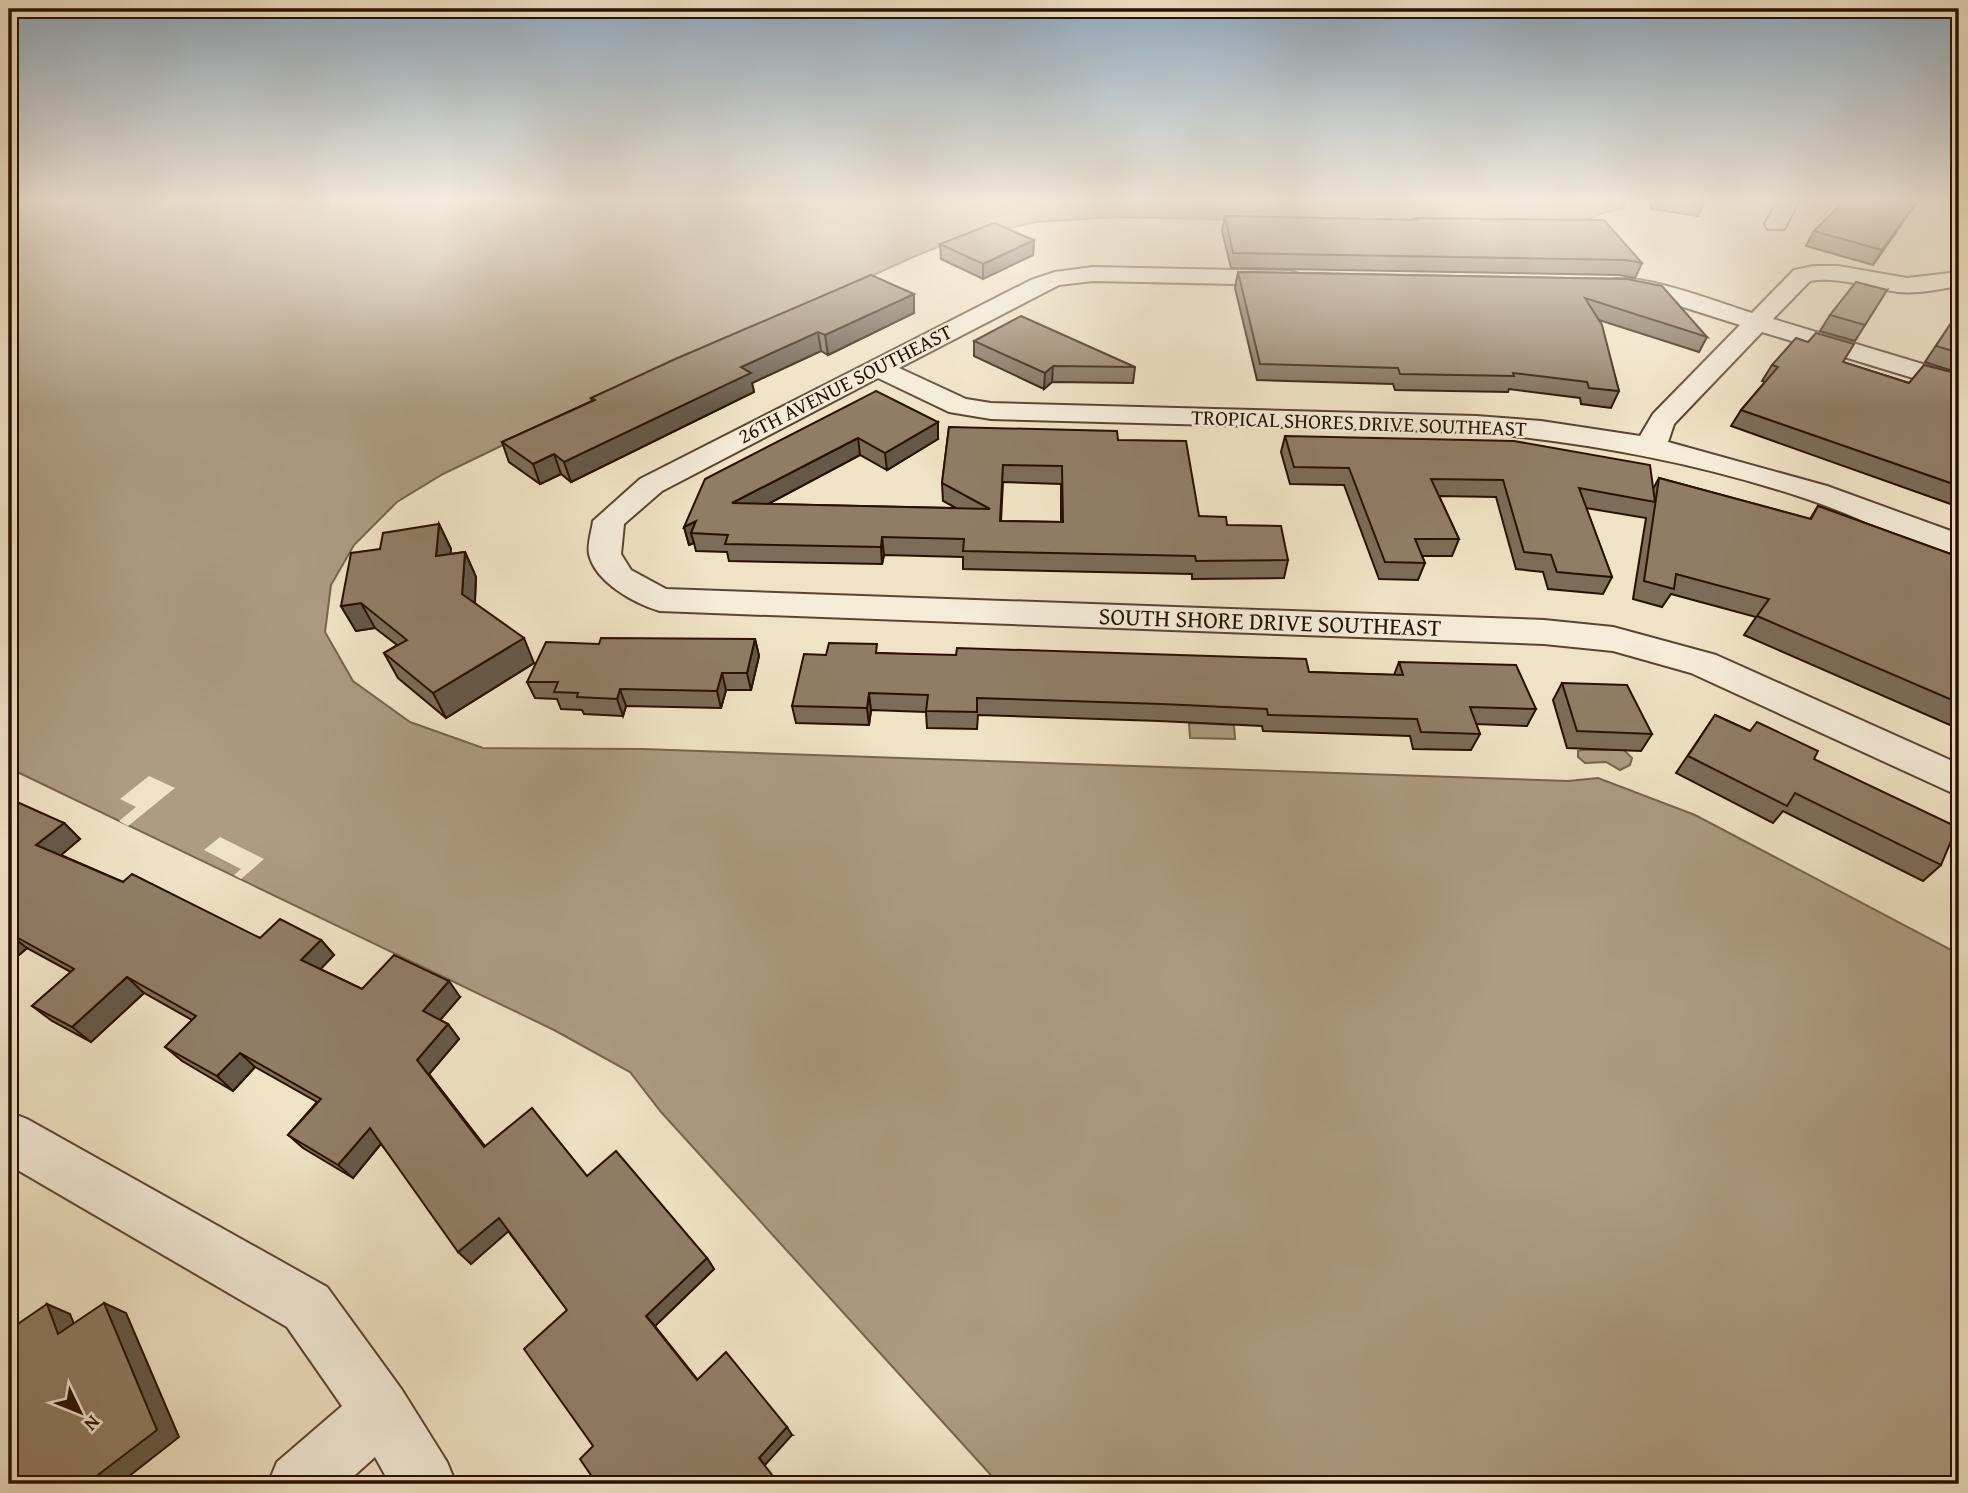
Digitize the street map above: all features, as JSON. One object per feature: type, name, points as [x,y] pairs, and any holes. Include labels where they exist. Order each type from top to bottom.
[{"type":"street","points":[[1653,447],[1655,433],[1663,420],[1802,275],[1827,271],[1900,285],[1920,286],[1959,279]]},
{"type":"street","name":"26TH AVENUE SOUTHEAST","points":[[609,521],[651,485],[876,367],[1055,279],[1093,274],[1315,279]]},
{"type":"street","points":[[1592,285],[1652,290],[1959,384]]},
{"type":"street","name":"TROPICAL SHORES DRIVE SOUTHEAST","points":[[876,367],[959,406],[991,411],[1476,424],[1653,447],[1816,492],[1959,545]]},
{"type":"street","name":"SOUTH SHORE DRIVE SOUTHEAST","points":[[609,521],[605,554],[619,577],[660,600],[1544,632],[1613,639],[1703,664],[1959,781]]},
{"type":"street","points":[[9,1137],[307,1307],[381,1411],[425,1484]]},
{"type":"street","points":[[299,1484],[381,1411]]},
{"type":"shaded area","points":[[9,269],[888,269],[501,446],[443,474],[397,502],[354,545],[331,585],[325,632],[353,681],[410,722],[483,748],[642,749],[1568,781],[1598,778],[1695,815],[1959,954],[1959,1484],[999,1484],[661,1112],[630,1072],[554,1030],[9,768]]},
{"type":"shaded area","points":[[1189,723],[1234,725],[1235,739],[1190,738]]},
{"type":"shaded area","points":[[1624,750],[1632,758],[1630,765],[1620,770],[1606,762],[1585,763],[1578,757],[1578,751]]},
{"type":"pier","points":[[149,776],[175,788],[128,826],[119,821],[136,807],[120,799]]},
{"type":"pier","points":[[220,837],[264,859],[241,879],[234,875],[241,869],[204,850]]},
{"type":"building","points":[[1238,272],[1627,279],[1662,286],[1707,337],[1585,298],[1602,325],[1619,391],[1589,388],[1587,382],[1513,373],[1514,376],[1400,374],[1398,368],[1260,364]]},
{"type":"building","points":[[871,275],[914,294],[825,335],[818,332],[741,367],[751,373],[564,462],[554,454],[533,464],[502,442],[595,400],[591,398],[673,360]]},
{"type":"building","points":[[1856,282],[1887,290],[1865,325],[1830,315]]},
{"type":"building","points":[[1959,311],[1959,353],[1936,346]]},
{"type":"building","points":[[1021,316],[1135,367],[1053,366],[1045,373],[974,341]]},
{"type":"building","points":[[1816,333],[1854,344],[1843,362],[1909,383],[1924,365],[1959,374],[1959,486],[1741,410],[1778,367],[1772,365],[1796,338],[1808,342]]},
{"type":"building","points":[[876,391],[938,422],[885,453],[858,438],[732,503],[990,509],[942,483],[949,427],[1117,431],[1118,440],[1186,441],[1199,516],[1226,517],[1227,525],[1281,526],[1288,560],[1196,561],[1195,556],[963,551],[964,539],[882,537],[881,547],[725,544],[728,535],[691,533],[696,521],[684,527],[705,479]],"holes":[[[1003,465],[1062,466],[1063,522],[1000,521]]]},
{"type":"building","points":[[1285,436],[1514,441],[1650,465],[1655,502],[1579,488],[1612,577],[1557,572],[1551,555],[1524,552],[1503,480],[1431,479],[1459,539],[1415,539],[1425,563],[1385,562],[1349,468],[1294,467]]},
{"type":"building","points":[[1659,478],[1811,519],[1818,506],[1959,557],[1959,703],[1757,616],[1769,599],[1676,574],[1674,589],[1644,581]]},
{"type":"building","points":[[439,524],[436,556],[465,552],[462,594],[524,638],[433,693],[384,653],[407,640],[361,603],[341,606],[351,553],[380,549],[383,533]]},
{"type":"building","points":[[601,638],[755,639],[747,673],[722,673],[717,691],[620,689],[617,699],[577,697],[578,693],[554,692],[558,682],[527,682],[546,642],[599,644]]},
{"type":"building","points":[[829,643],[877,644],[876,653],[956,655],[957,648],[1306,659],[1309,672],[1403,675],[1399,662],[1516,665],[1536,709],[1470,707],[1480,734],[1421,732],[1417,719],[1268,715],[1267,709],[1162,704],[977,698],[977,712],[926,711],[928,695],[869,693],[867,708],[792,706],[804,654],[826,655]]},
{"type":"building","points":[[1562,683],[1627,685],[1652,734],[1577,731]]},
{"type":"building","points":[[1715,715],[1750,731],[1757,722],[1818,751],[1814,759],[1957,827],[1941,865],[1795,793],[1787,806],[1688,756]]},
{"type":"building","points":[[17,802],[64,823],[36,845],[123,882],[132,874],[260,938],[280,919],[321,940],[301,960],[362,989],[394,955],[449,981],[423,1011],[448,1024],[417,1060],[484,1147],[532,1108],[587,1176],[616,1151],[707,1258],[646,1316],[697,1380],[726,1352],[787,1427],[759,1458],[779,1484],[597,1484],[580,1459],[593,1446],[524,1349],[567,1310],[499,1218],[458,1252],[370,1128],[338,1165],[288,1135],[321,1099],[240,1053],[217,1076],[165,1047],[196,1016],[127,977],[72,1027],[32,1006],[74,969],[9,933],[9,809]]},
{"type":"building","points":[[104,1303],[157,1430],[86,1484],[9,1484],[9,1330],[47,1304],[58,1334]]}]
